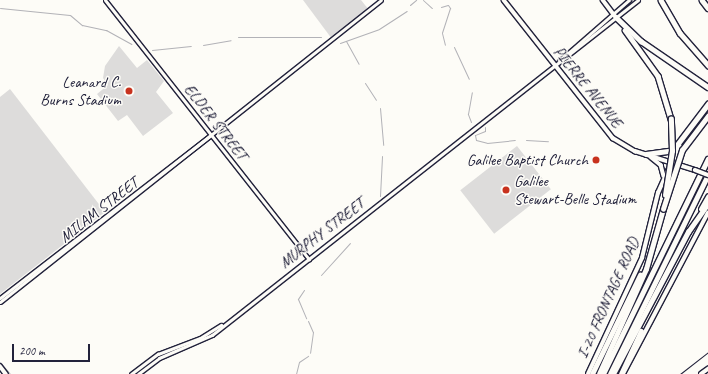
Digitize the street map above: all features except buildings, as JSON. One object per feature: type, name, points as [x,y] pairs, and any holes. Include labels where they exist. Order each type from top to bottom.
[{"type":"highway","points":[[661,0],[680,33],[708,65]]},
{"type":"highway","points":[[702,0],[708,8]]},
{"type":"highway","points":[[617,18],[641,41],[708,87]]},
{"type":"highway","points":[[617,18],[658,76],[671,119],[672,151],[663,209]]},
{"type":"highway","points":[[646,154],[670,152],[708,104]]},
{"type":"highway","points":[[599,374],[646,269],[663,209],[685,143],[708,116]]},
{"type":"highway","points":[[672,162],[683,136]]},
{"type":"highway","points":[[603,374],[708,159]]},
{"type":"highway","points":[[610,374],[708,175]]},
{"type":"highway","points":[[613,374],[650,309],[708,197]]},
{"type":"highway","points":[[692,226],[708,204]]},
{"type":"highway","points":[[592,374],[654,242]]},
{"type":"highway","points":[[622,374],[650,309]]},
{"type":"main road","name":"PIERRE AVENUE","points":[[504,0],[608,133],[623,146],[708,175]]},
{"type":"main road","points":[[603,0],[617,18]]},
{"type":"main road","points":[[646,154],[663,168],[660,189]]},
{"type":"main road","name":"I-20 FRONTAGE ROAD","points":[[588,374],[642,258],[660,189],[672,162]]},
{"type":"main road","points":[[622,374],[708,214]]},
{"type":"main road","points":[[0,366],[6,374]]},
{"type":"main road","points":[[701,374],[708,369]]},
{"type":"street","name":"ELDER STREET","points":[[105,0],[308,259]]},
{"type":"street","name":"MILAM STREET","points":[[0,302],[382,0]]},
{"type":"street","points":[[554,65],[613,12],[629,0]]},
{"type":"street","name":"MURPHY STREET","points":[[138,374],[158,358],[204,341],[226,322],[554,65],[617,18],[638,0]]},
{"type":"street","name":"MILAM STREET","points":[[0,298],[211,135]]},
{"type":"street","name":"MURPHY STREET","points":[[131,374],[158,354],[200,338],[226,322]]},
{"type":"shaded area","points":[[303,0],[361,0],[369,10],[332,39]]},
{"type":"shaded area","name":"Leanard C. Burns Stadium","points":[[119,46],[137,68],[147,60],[164,81],[156,92],[173,113],[143,136],[127,115],[118,121],[97,94],[108,85],[103,78],[105,66]]},
{"type":"shaded area","points":[[10,89],[105,212],[0,294],[0,97]]},
{"type":"shaded area","name":"Galilee Stewart-Belle Stadium","points":[[517,146],[551,189],[494,234],[460,190]]},
{"type":"waterway","points":[[410,5],[416,0]]},
{"type":"waterway","points":[[423,0],[432,8]]},
{"type":"waterway","points":[[441,7],[448,5],[450,8],[442,33],[445,45]]},
{"type":"waterway","points":[[0,8],[70,15],[82,25],[106,30],[131,44]]},
{"type":"waterway","points":[[340,43],[379,29],[407,11]]},
{"type":"waterway","points":[[238,37],[321,37]]},
{"type":"waterway","points":[[203,45],[231,40]]},
{"type":"waterway","points":[[346,41],[359,64]]},
{"type":"waterway","points":[[152,50],[191,46]]},
{"type":"waterway","points":[[454,47],[469,79]]},
{"type":"waterway","points":[[365,83],[376,100]]},
{"type":"waterway","points":[[471,122],[468,114],[472,92]]},
{"type":"waterway","points":[[380,108],[383,145]]},
{"type":"waterway","points":[[485,127],[485,131],[475,135],[476,140],[487,143],[515,140]]},
{"type":"waterway","points":[[526,140],[548,141]]},
{"type":"waterway","points":[[380,196],[382,156]]},
{"type":"waterway","points":[[321,275],[350,243]]},
{"type":"waterway","points":[[304,290],[298,299],[306,318]]},
{"type":"waterway","points":[[308,321],[313,332],[310,353]]},
{"type":"waterway","points":[[296,374],[299,362],[308,356]]},
{"type":"waterway","points":[[0,362],[10,374]]},
{"type":"railway","points":[[680,374],[708,352]]},
{"type":"place","name":"Leanard C. Burns Stadium","points":[[129,91]]},
{"type":"place","name":"Galilee Baptist Church","points":[[596,160]]},
{"type":"place","name":"Galilee Stewart-Belle Stadium","points":[[506,190]]}]
